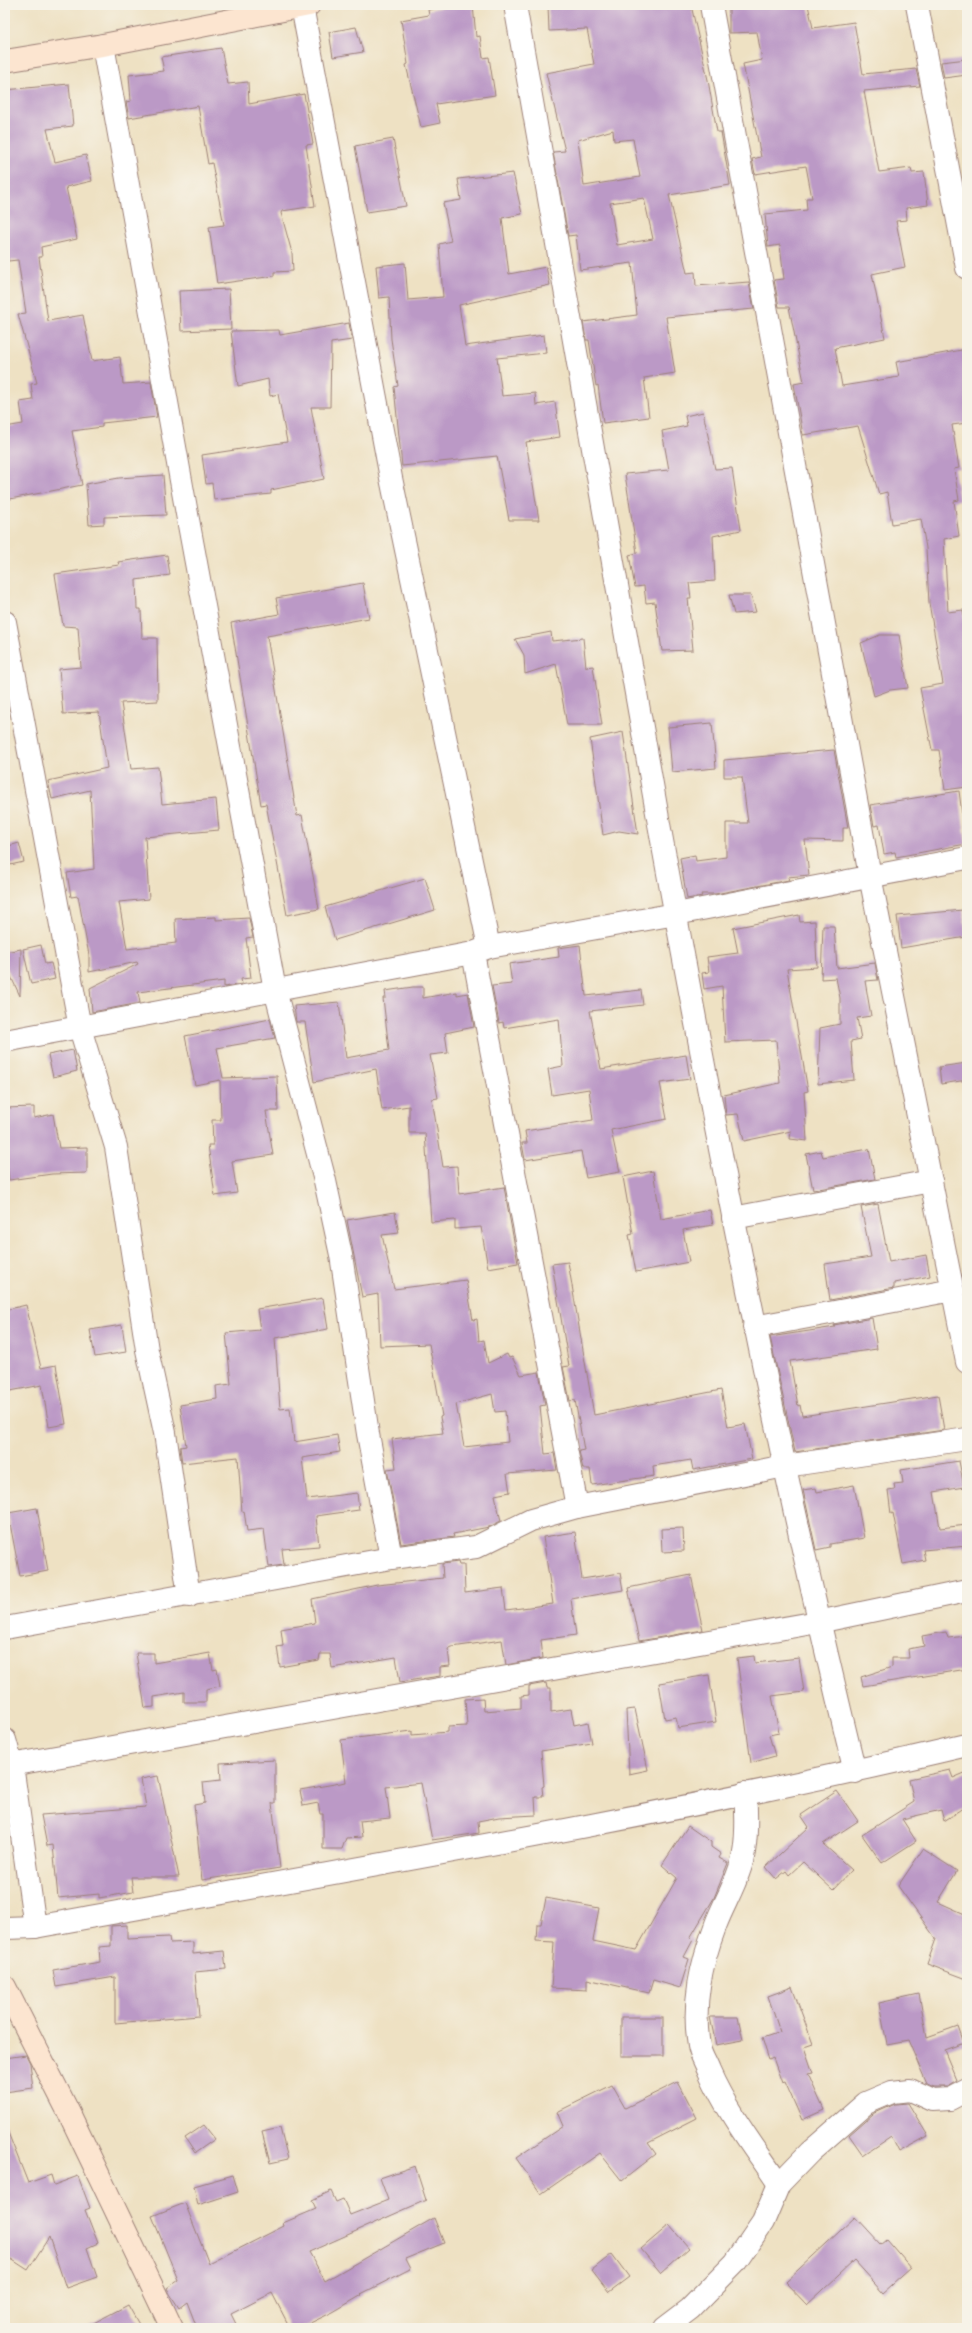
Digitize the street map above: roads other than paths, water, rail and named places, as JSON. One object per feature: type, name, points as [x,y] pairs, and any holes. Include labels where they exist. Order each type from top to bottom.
[{"type":"street","points":[[515,5],[589,439],[733,1218],[754,1327],[818,1622],[855,1772]]},
{"type":"street","points":[[711,5],[870,876],[967,1362]]},
{"type":"street","points":[[917,5],[967,268]]},
{"type":"street","points":[[5,61],[104,45],[305,6],[391,478],[481,950],[577,1507]]},
{"type":"street","points":[[104,45],[187,514],[275,990],[324,1181],[341,1255],[368,1434],[391,1558]]},
{"type":"street","points":[[5,622],[80,1028],[116,1147],[147,1350],[164,1433],[189,1596]]},
{"type":"street","points":[[5,1041],[80,1028],[967,858]]},
{"type":"street","points":[[733,1218],[931,1181]]},
{"type":"street","points":[[754,1327],[953,1290]]},
{"type":"street","points":[[5,1628],[189,1596],[391,1558],[476,1547],[531,1520],[577,1507],[785,1466],[967,1439]]},
{"type":"street","points":[[8,1766],[818,1622],[967,1592]]},
{"type":"street","points":[[5,1740],[35,1927]]},
{"type":"street","points":[[5,1928],[35,1927],[475,1847],[855,1772],[967,1745]]},
{"type":"street","points":[[745,1793],[746,1809],[744,1854],[740,1870],[716,1924],[700,1972],[695,2008],[699,2047],[714,2080],[735,2121],[779,2184]]},
{"type":"street","points":[[5,1987],[68,2111],[172,2328]]},
{"type":"street","points":[[665,2328],[690,2308],[735,2263],[763,2222],[779,2184],[810,2152],[866,2104],[892,2092],[910,2090],[932,2100],[950,2099],[967,2090]]}]
